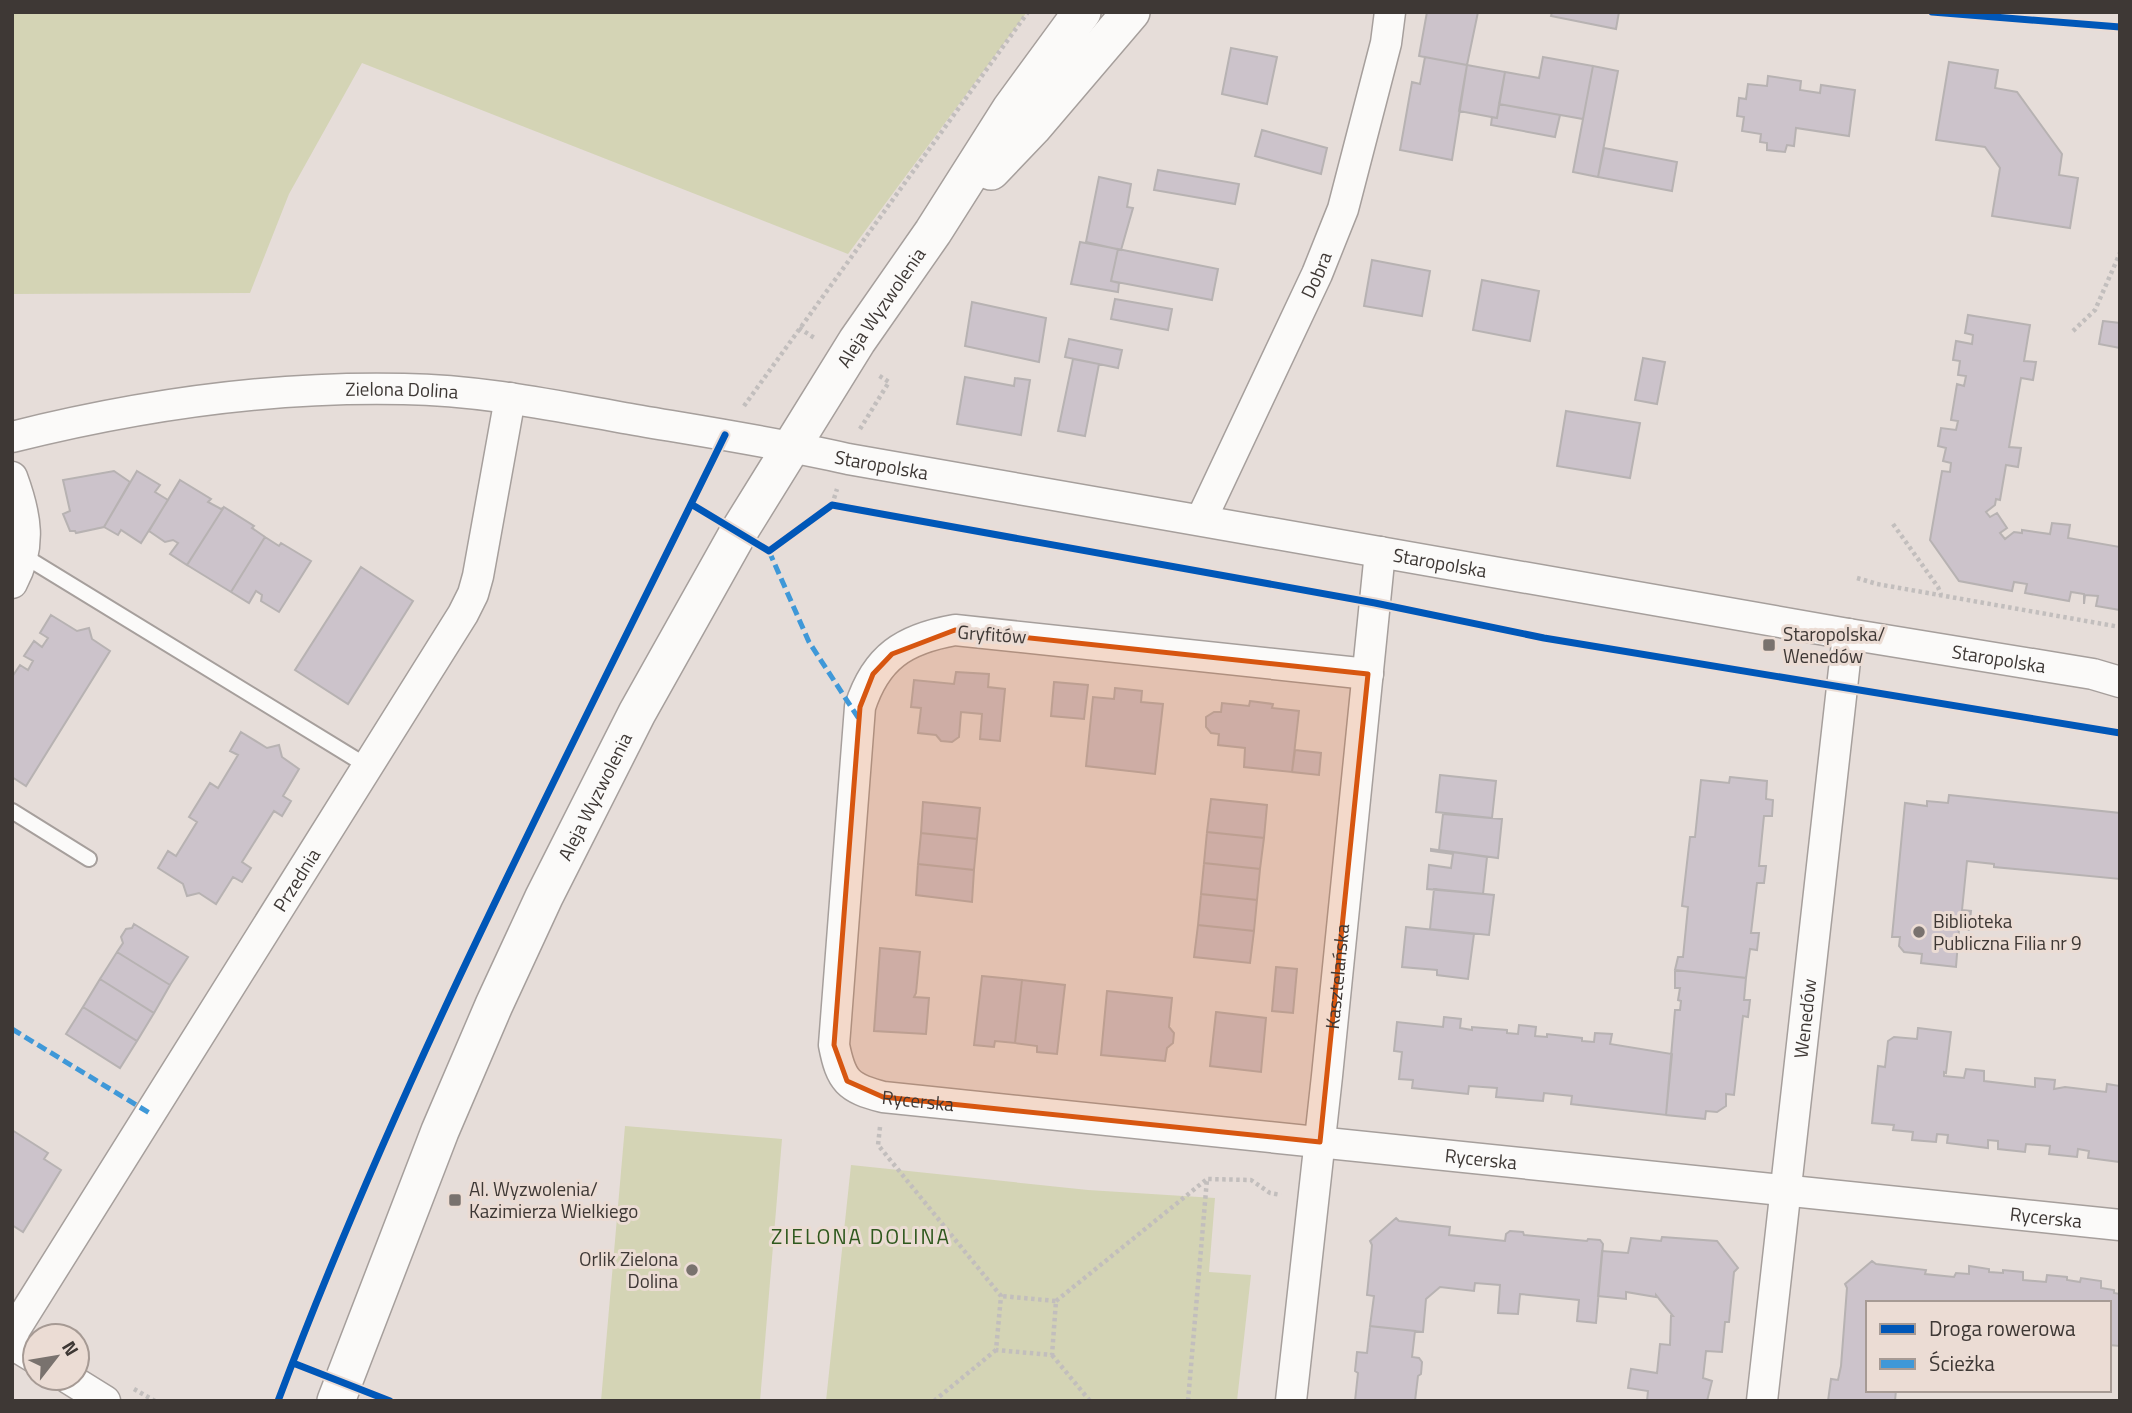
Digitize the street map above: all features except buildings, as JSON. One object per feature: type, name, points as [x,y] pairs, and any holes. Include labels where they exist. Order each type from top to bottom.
[{"type":"street","name":"Aleja Wyzwolenia","points":[[336,1401],[440,1131],[494,1005],[544,897],[637,713],[790,446],[857,341],[933,232],[1011,109],[1082,12]]},
{"type":"street","name":"Aleja Wyzwolenia","points":[[933,232],[1033,127],[1131,12]]},
{"type":"street","name":"Dobra","points":[[1200,520],[1317,274],[1343,209],[1386,43],[1390,12]]},
{"type":"street","name":"Zielona Dolina","points":[[12,437],[151,407],[283,393],[405,389],[454,391],[510,398],[790,446]]},
{"type":"street","name":"Przednia","points":[[12,1334],[463,614],[473,594],[510,398]]},
{"type":"street","name":"Staropolska","points":[[790,446],[848,459],[1848,634],[2111,677]]},
{"type":"street","points":[[12,477],[25,531],[24,556],[12,583]]},
{"type":"street","name":"Kasztelańska","points":[[1291,1401],[1380,552]]},
{"type":"street","name":"Gryfitów","points":[[847,1081],[841,1072],[834,1045],[860,707],[873,674],[892,654],[923,638],[955,630],[1368,674]]},
{"type":"street","name":"Wenedów","points":[[1762,1401],[1848,634]]},
{"type":"street","name":"Rycerska","points":[[847,1081],[861,1091],[883,1097],[2120,1225]]},
{"type":"lane","points":[[24,556],[368,766]]},
{"type":"lane","points":[[12,811],[89,859]]},
{"type":"path","points":[[724,435],[1028,12]]},
{"type":"path","points":[[2074,331],[2095,310],[2120,253]]},
{"type":"path","points":[[821,513],[831,505],[845,507]]},
{"type":"path","points":[[1893,524],[1941,595]]},
{"type":"path","points":[[1857,578],[2120,627]]},
{"type":"path","points":[[883,1097],[878,1144],[1001,1296],[996,1350]]},
{"type":"path","points":[[1001,1296],[1056,1301],[1207,1179],[1251,1180],[1270,1193],[1314,1198]]},
{"type":"path","points":[[1188,1401],[1207,1179]]},
{"type":"path","points":[[1056,1301],[1052,1355],[1090,1401]]},
{"type":"path","points":[[934,1401],[996,1350],[1052,1355]]},
{"type":"highlighted area","points":[[955,630],[1368,674],[1320,1142],[883,1097],[847,1081],[834,1045],[860,707],[873,674],[892,654]]},
{"type":"green space","points":[[12,12],[1027,12],[848,254],[362,63],[289,194],[250,293],[12,294]]},
{"type":"green space","name":"Orlik Zielona Dolina","points":[[625,1126],[782,1139],[760,1401],[601,1401]]},
{"type":"green space","points":[[851,1165],[1088,1190],[1215,1198],[1209,1272],[1251,1275],[1237,1401],[826,1401]]},
{"type":"marked path","points":[[769,551],[809,642],[859,719]]},
{"type":"marked path","points":[[12,1029],[151,1114]]},
{"type":"cycle path","points":[[1932,12],[2120,27]]},
{"type":"cycle path","points":[[278,1401],[327,1277],[433,1033],[725,435]]},
{"type":"cycle path","points":[[691,504],[769,551],[832,505],[1375,603],[1544,638],[2120,733]]},
{"type":"cycle path","points":[[293,1363],[390,1401]]},
{"type":"place","name":"Staropolska/ Wenedów","points":[[1769,645]]},
{"type":"place","name":"Biblioteka Publiczna Filia nr 9","points":[[1919,932]]},
{"type":"place","name":"Al. Wyzwolenia/ Kazimierza Wielkiego","points":[[455,1200]]},
{"type":"place","name":"Orlik Zielona Dolina","points":[[692,1270]]},
{"type":"district","name":"ZIELONA DOLINA","points":[[861,1237]]}]
